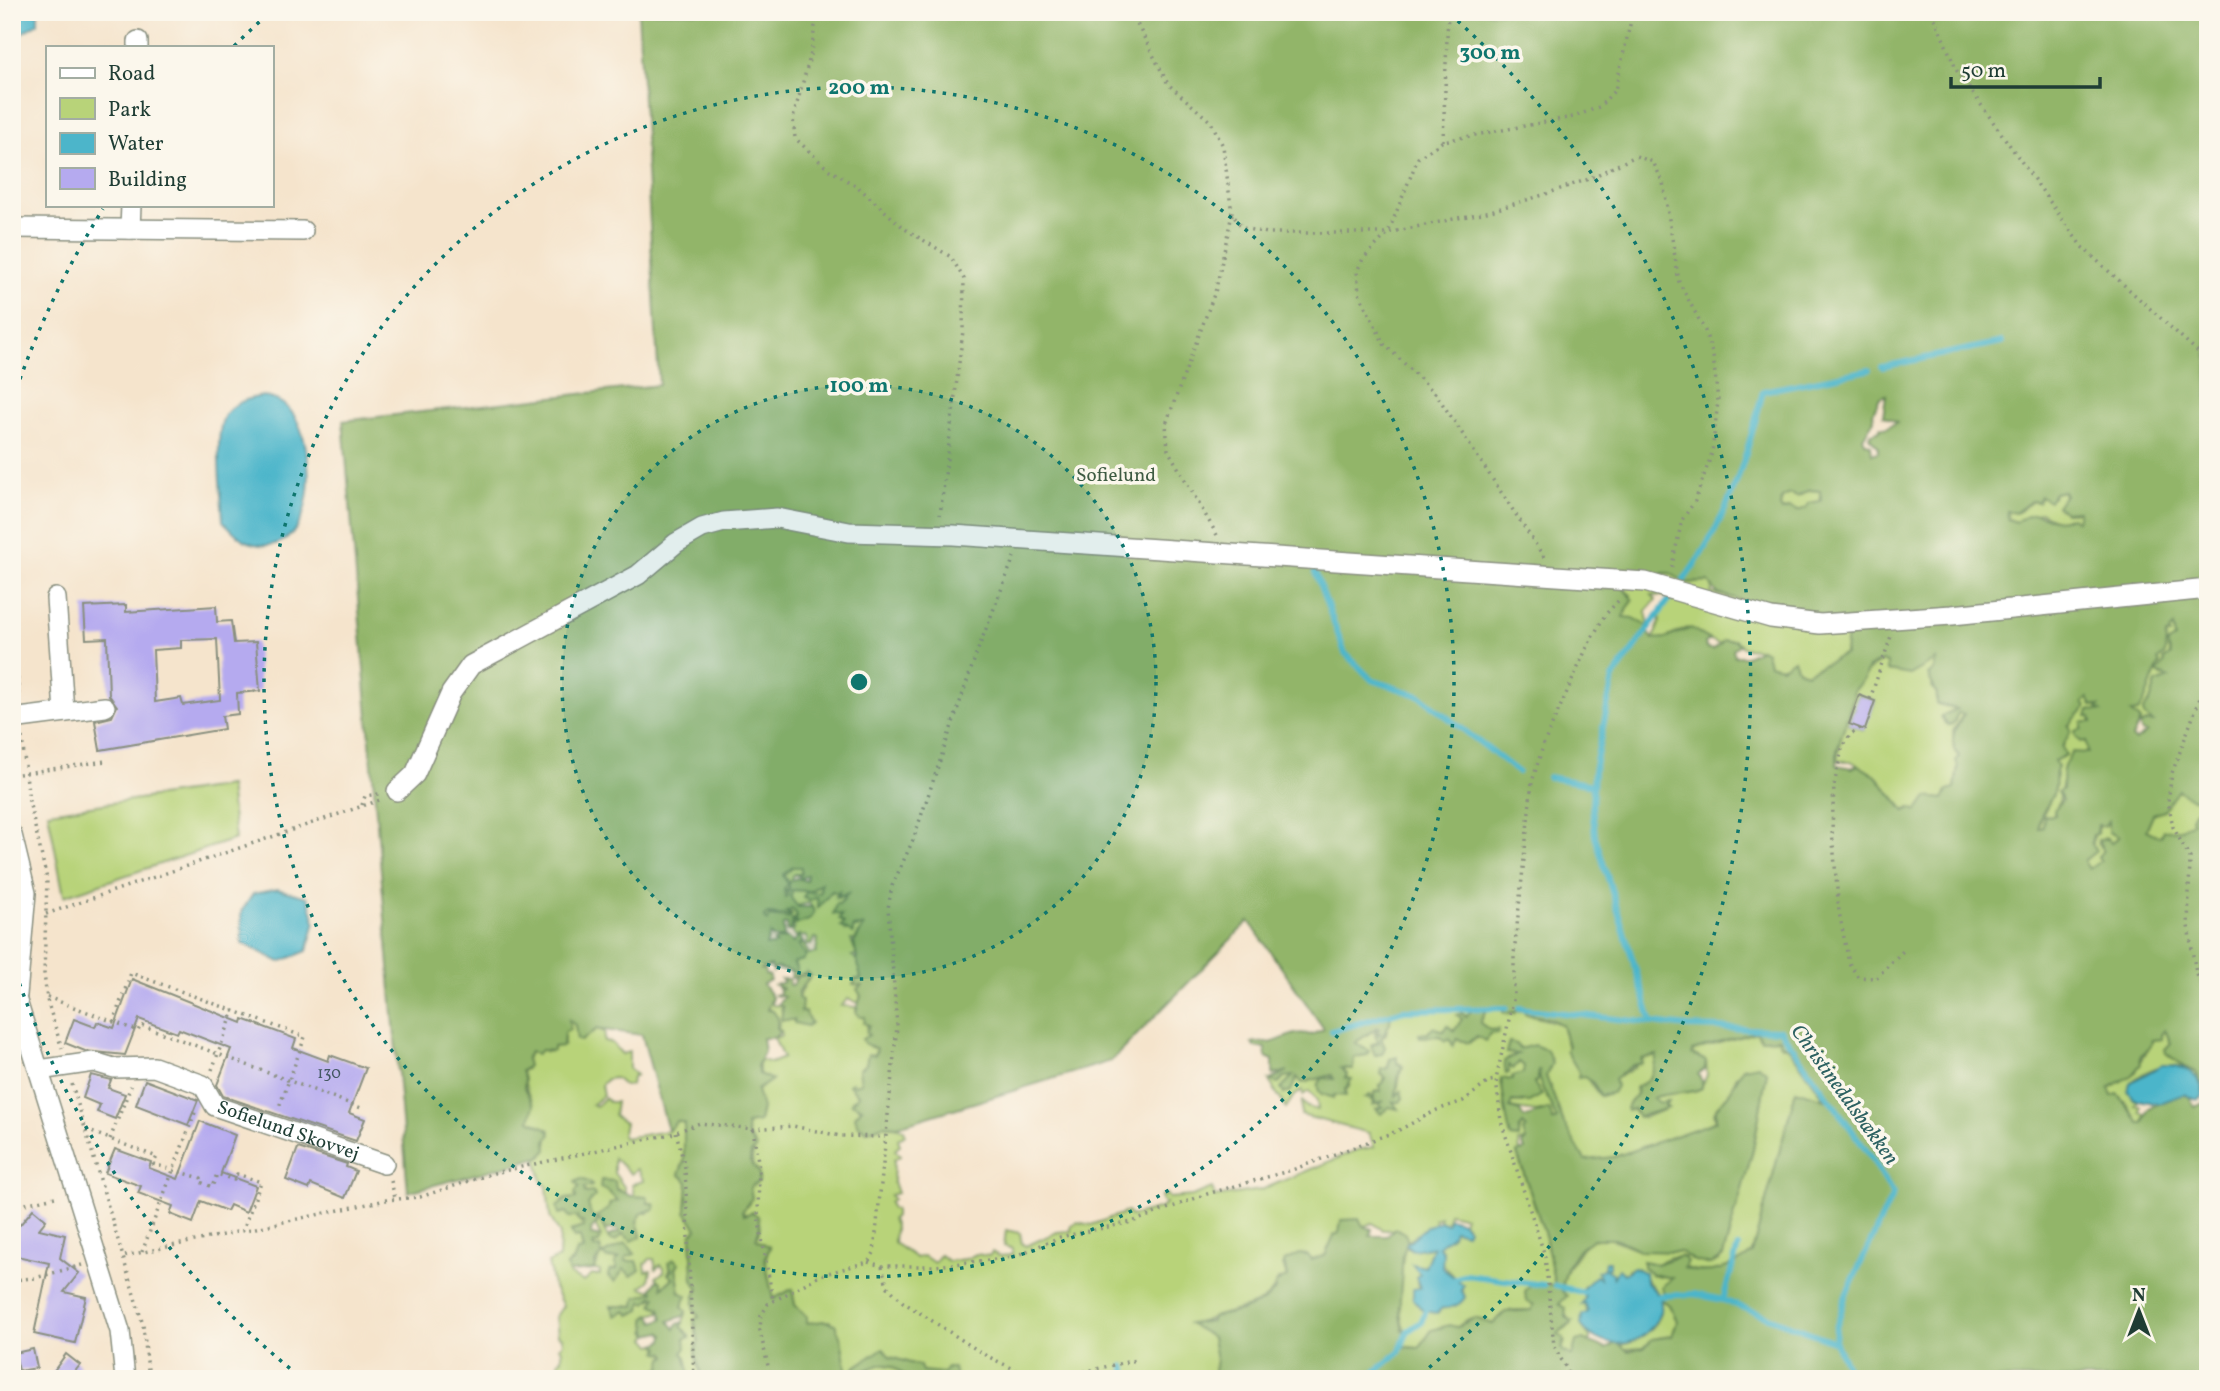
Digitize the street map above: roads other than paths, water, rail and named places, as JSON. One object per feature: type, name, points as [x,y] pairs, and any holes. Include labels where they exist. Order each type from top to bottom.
[{"type":"street","points":[[130,229],[131,206]]},
{"type":"street","points":[[12,228],[303,231]]},
{"type":"street","points":[[397,791],[415,774],[451,693],[471,666],[638,575],[676,543],[702,528],[724,522],[777,517],[849,532],[939,535],[1626,580],[1665,585],[1755,614],[1796,622],[1892,620],[2208,589]]},
{"type":"street","points":[[56,598],[64,712]]},
{"type":"street","points":[[16,718],[105,708]]},
{"type":"street","points":[[12,835],[26,893],[15,990],[120,1331],[125,1379]]},
{"type":"street","name":"Sofielund Skovvej","points":[[39,1069],[94,1062],[114,1068],[153,1066],[205,1088],[215,1106],[384,1164]]},
{"type":"water","points":[[12,12],[38,12],[38,23],[12,39]]},
{"type":"water","points":[[264,396],[277,400],[288,408],[298,424],[306,446],[309,471],[307,496],[301,519],[290,536],[272,545],[245,541],[223,521],[219,467],[219,437],[225,415],[242,401]]},
{"type":"water","points":[[277,889],[308,897],[315,922],[307,951],[280,962],[242,943],[241,912],[253,894]]},
{"type":"water","points":[[2162,1065],[2177,1066],[2190,1072],[2199,1082],[2203,1097],[2197,1100],[2184,1094],[2158,1104],[2134,1099],[2128,1091],[2130,1083]]},
{"type":"water","points":[[1449,1218],[1463,1222],[1468,1229],[1466,1233],[1454,1230],[1452,1235],[1438,1246],[1443,1252],[1442,1268],[1464,1285],[1461,1289],[1465,1297],[1458,1304],[1442,1308],[1437,1313],[1423,1311],[1413,1299],[1413,1289],[1420,1288],[1416,1277],[1420,1274],[1412,1264],[1425,1267],[1433,1247],[1412,1250],[1406,1244],[1426,1227],[1440,1221],[1446,1224]]},
{"type":"water","points":[[1605,1261],[1609,1261],[1609,1268],[1605,1269],[1613,1274],[1613,1279],[1618,1269],[1624,1274],[1634,1267],[1645,1273],[1646,1282],[1660,1296],[1660,1315],[1645,1334],[1636,1340],[1616,1344],[1606,1342],[1588,1333],[1581,1325],[1582,1315],[1588,1312],[1585,1304],[1581,1305],[1585,1298],[1583,1288],[1596,1276],[1600,1278],[1597,1272],[1604,1268]]},
{"type":"waterway","points":[[2203,155],[2208,163]]},
{"type":"waterway","points":[[1882,367],[2002,342]]},
{"type":"waterway","points":[[1684,580],[1724,513],[1742,467],[1763,391],[1869,370]]},
{"type":"waterway","points":[[1315,572],[1345,653],[1372,680],[1420,696],[1518,772]]},
{"type":"waterway","points":[[1652,1023],[1595,836],[1592,805],[1594,771],[1613,678],[1671,597]]},
{"type":"waterway","points":[[1548,777],[1593,785]]},
{"type":"waterway","name":"Christinedalsbækken","points":[[1332,1031],[1404,1010],[1506,1008]]},
{"type":"waterway","name":"Christinedalsbækken","points":[[1519,1008],[1688,1027],[1780,1030],[1869,1154],[1893,1194],[1846,1295],[1836,1328],[1835,1342],[1853,1379]]},
{"type":"waterway","points":[[1723,1300],[1738,1247]]},
{"type":"waterway","points":[[1456,1278],[1466,1275],[1544,1285]]},
{"type":"waterway","points":[[1555,1286],[1583,1292]]},
{"type":"waterway","points":[[1660,1296],[1694,1294],[1723,1300],[1835,1342]]},
{"type":"waterway","points":[[1367,1379],[1399,1352],[1408,1331],[1421,1322],[1426,1311]]},
{"type":"waterway","points":[[1124,1366],[1128,1379]]},
{"type":"park label","name":"Sofielund","points":[[1116,476]]}]
